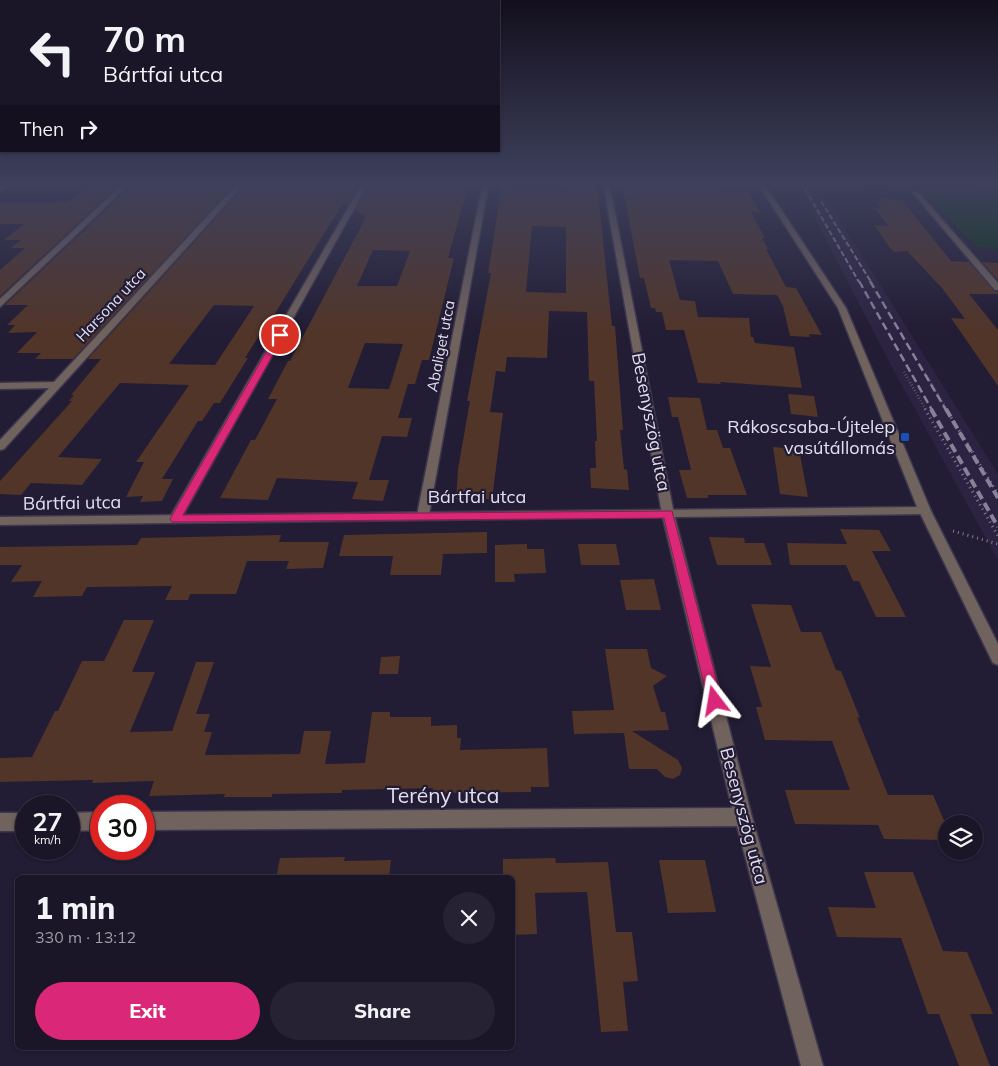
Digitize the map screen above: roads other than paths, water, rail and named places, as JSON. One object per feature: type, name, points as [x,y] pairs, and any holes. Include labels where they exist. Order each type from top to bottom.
[{"type":"street","points":[[0,304],[76,232]]},
{"type":"street","name":"Harsona utca","points":[[0,446],[198,232]]},
{"type":"street","points":[[176,519],[338,232]]},
{"type":"street","name":"Abaliget utca","points":[[423,515],[477,232]]},
{"type":"street","name":"Besenyszög utca","points":[[615,232],[668,514],[743,817],[812,1066]]},
{"type":"street","points":[[792,232],[842,308],[925,512],[998,659]]},
{"type":"street","points":[[949,232],[998,288]]},
{"type":"street","points":[[0,386],[56,385]]},
{"type":"street","name":"Bártfai utca","points":[[0,521],[423,515],[925,512]]},
{"type":"street","name":"Terény utca","points":[[155,821],[743,817]]},
{"type":"street","points":[[0,822],[15,822]]},
{"type":"railway","points":[[830,232],[859,282]]},
{"type":"railway","points":[[840,232],[871,282]]},
{"type":"railway","points":[[859,281],[932,410]]},
{"type":"railway","points":[[870,281],[946,410]]},
{"type":"railway","points":[[931,409],[998,527]]},
{"type":"railway","points":[[946,409],[998,498]]},
{"type":"place","name":"Rákoscsaba-Újtelep vasútállomás","points":[[905,437]]}]
